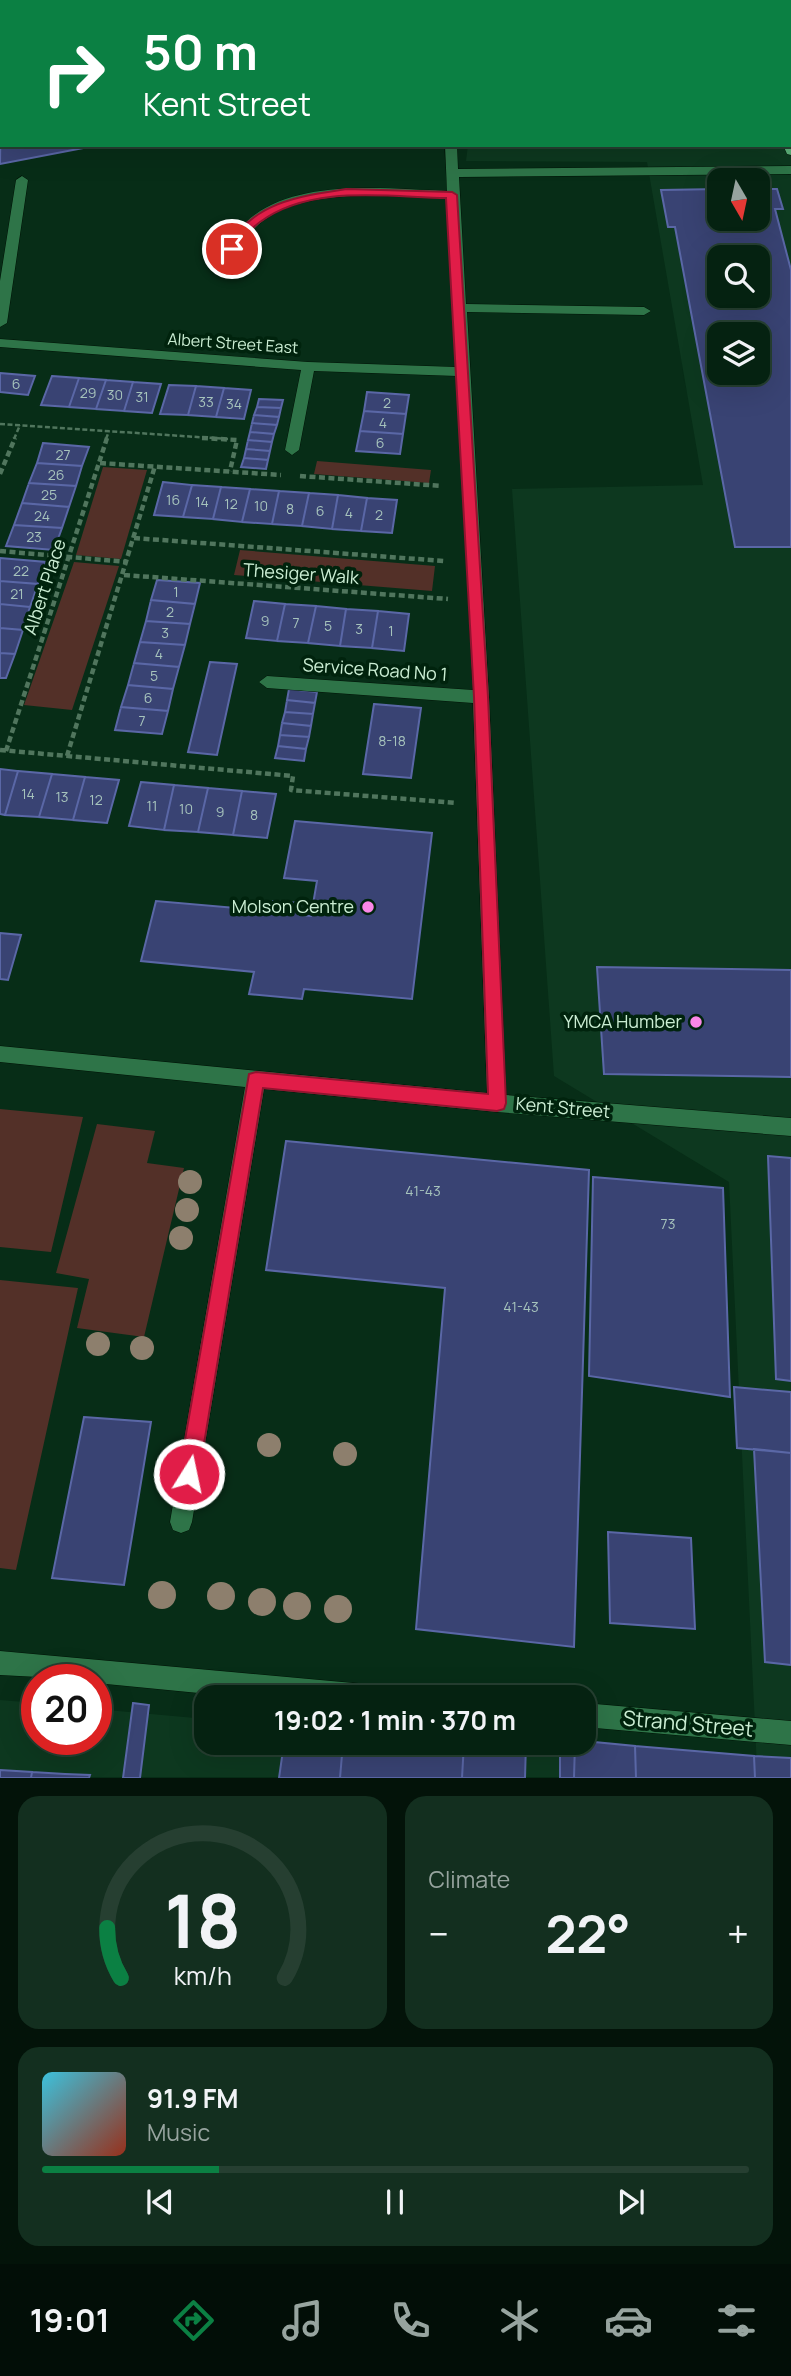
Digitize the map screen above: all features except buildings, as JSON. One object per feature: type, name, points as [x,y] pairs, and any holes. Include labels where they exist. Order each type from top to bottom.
[{"type":"street","points":[[451,147],[481,697],[497,1103]]},
{"type":"street","points":[[451,173],[791,170]]},
{"type":"street","points":[[0,323],[22,180]]},
{"type":"street","points":[[232,249],[240,234],[257,219],[297,200],[346,193],[452,195]]},
{"type":"street","points":[[459,309],[645,311]]},
{"type":"street","name":"Albert Street East","points":[[0,343],[308,366],[463,372]]},
{"type":"street","points":[[292,450],[308,366]]},
{"type":"street","name":"Service Road No 1","points":[[267,682],[481,697]]},
{"type":"street","name":"Kent Street","points":[[0,1054],[497,1103],[791,1128]]},
{"type":"street","points":[[181,1522],[256,1080]]},
{"type":"street","points":[[0,1663],[243,1685]]},
{"type":"street","name":"Strand Street","points":[[596,1716],[791,1733]]},
{"type":"path","points":[[0,424],[237,440],[230,471]]},
{"type":"path","points":[[0,474],[20,425]]},
{"type":"path","name":"Albert Place","points":[[110,431],[3,750],[293,776],[291,790],[485,805]]},
{"type":"path","points":[[67,756],[155,466]]},
{"type":"path","name":"Thesiger Walk","points":[[134,538],[473,562]]},
{"type":"path","points":[[0,551],[127,562]]},
{"type":"path","name":"Thesiger Walk","points":[[124,575],[476,601]]},
{"type":"shaded area","points":[[468,147],[791,147],[791,1777],[0,1777],[0,1700],[21,1702],[21,1755],[112,1755],[112,1710],[194,1718],[194,1755],[596,1754],[757,1768],[729,1182],[554,1076],[512,489],[703,485],[647,162],[466,161]]},
{"type":"shaded area","points":[[317,461],[431,470],[429,483],[314,474]]},
{"type":"shaded area","points":[[103,467],[147,470],[121,559],[76,555]]},
{"type":"shaded area","points":[[240,550],[435,566],[432,591],[234,575]]},
{"type":"shaded area","points":[[74,562],[119,566],[72,710],[24,705]]},
{"type":"shaded area","points":[[0,1109],[83,1117],[51,1252],[0,1247]]},
{"type":"shaded area","points":[[97,1124],[155,1131],[147,1163],[184,1168],[144,1337],[77,1328],[89,1279],[56,1273]]},
{"type":"shaded area","points":[[0,1280],[78,1288],[16,1570],[0,1568]]},
{"type":"place","name":"Molson Centre","points":[[368,907]]},
{"type":"place","name":"YMCA Humber","points":[[696,1022]]},
{"type":"route","points":[[189,1474],[256,1080],[497,1103],[481,697],[452,195],[346,193],[297,200],[257,219],[240,234],[232,249]]}]
